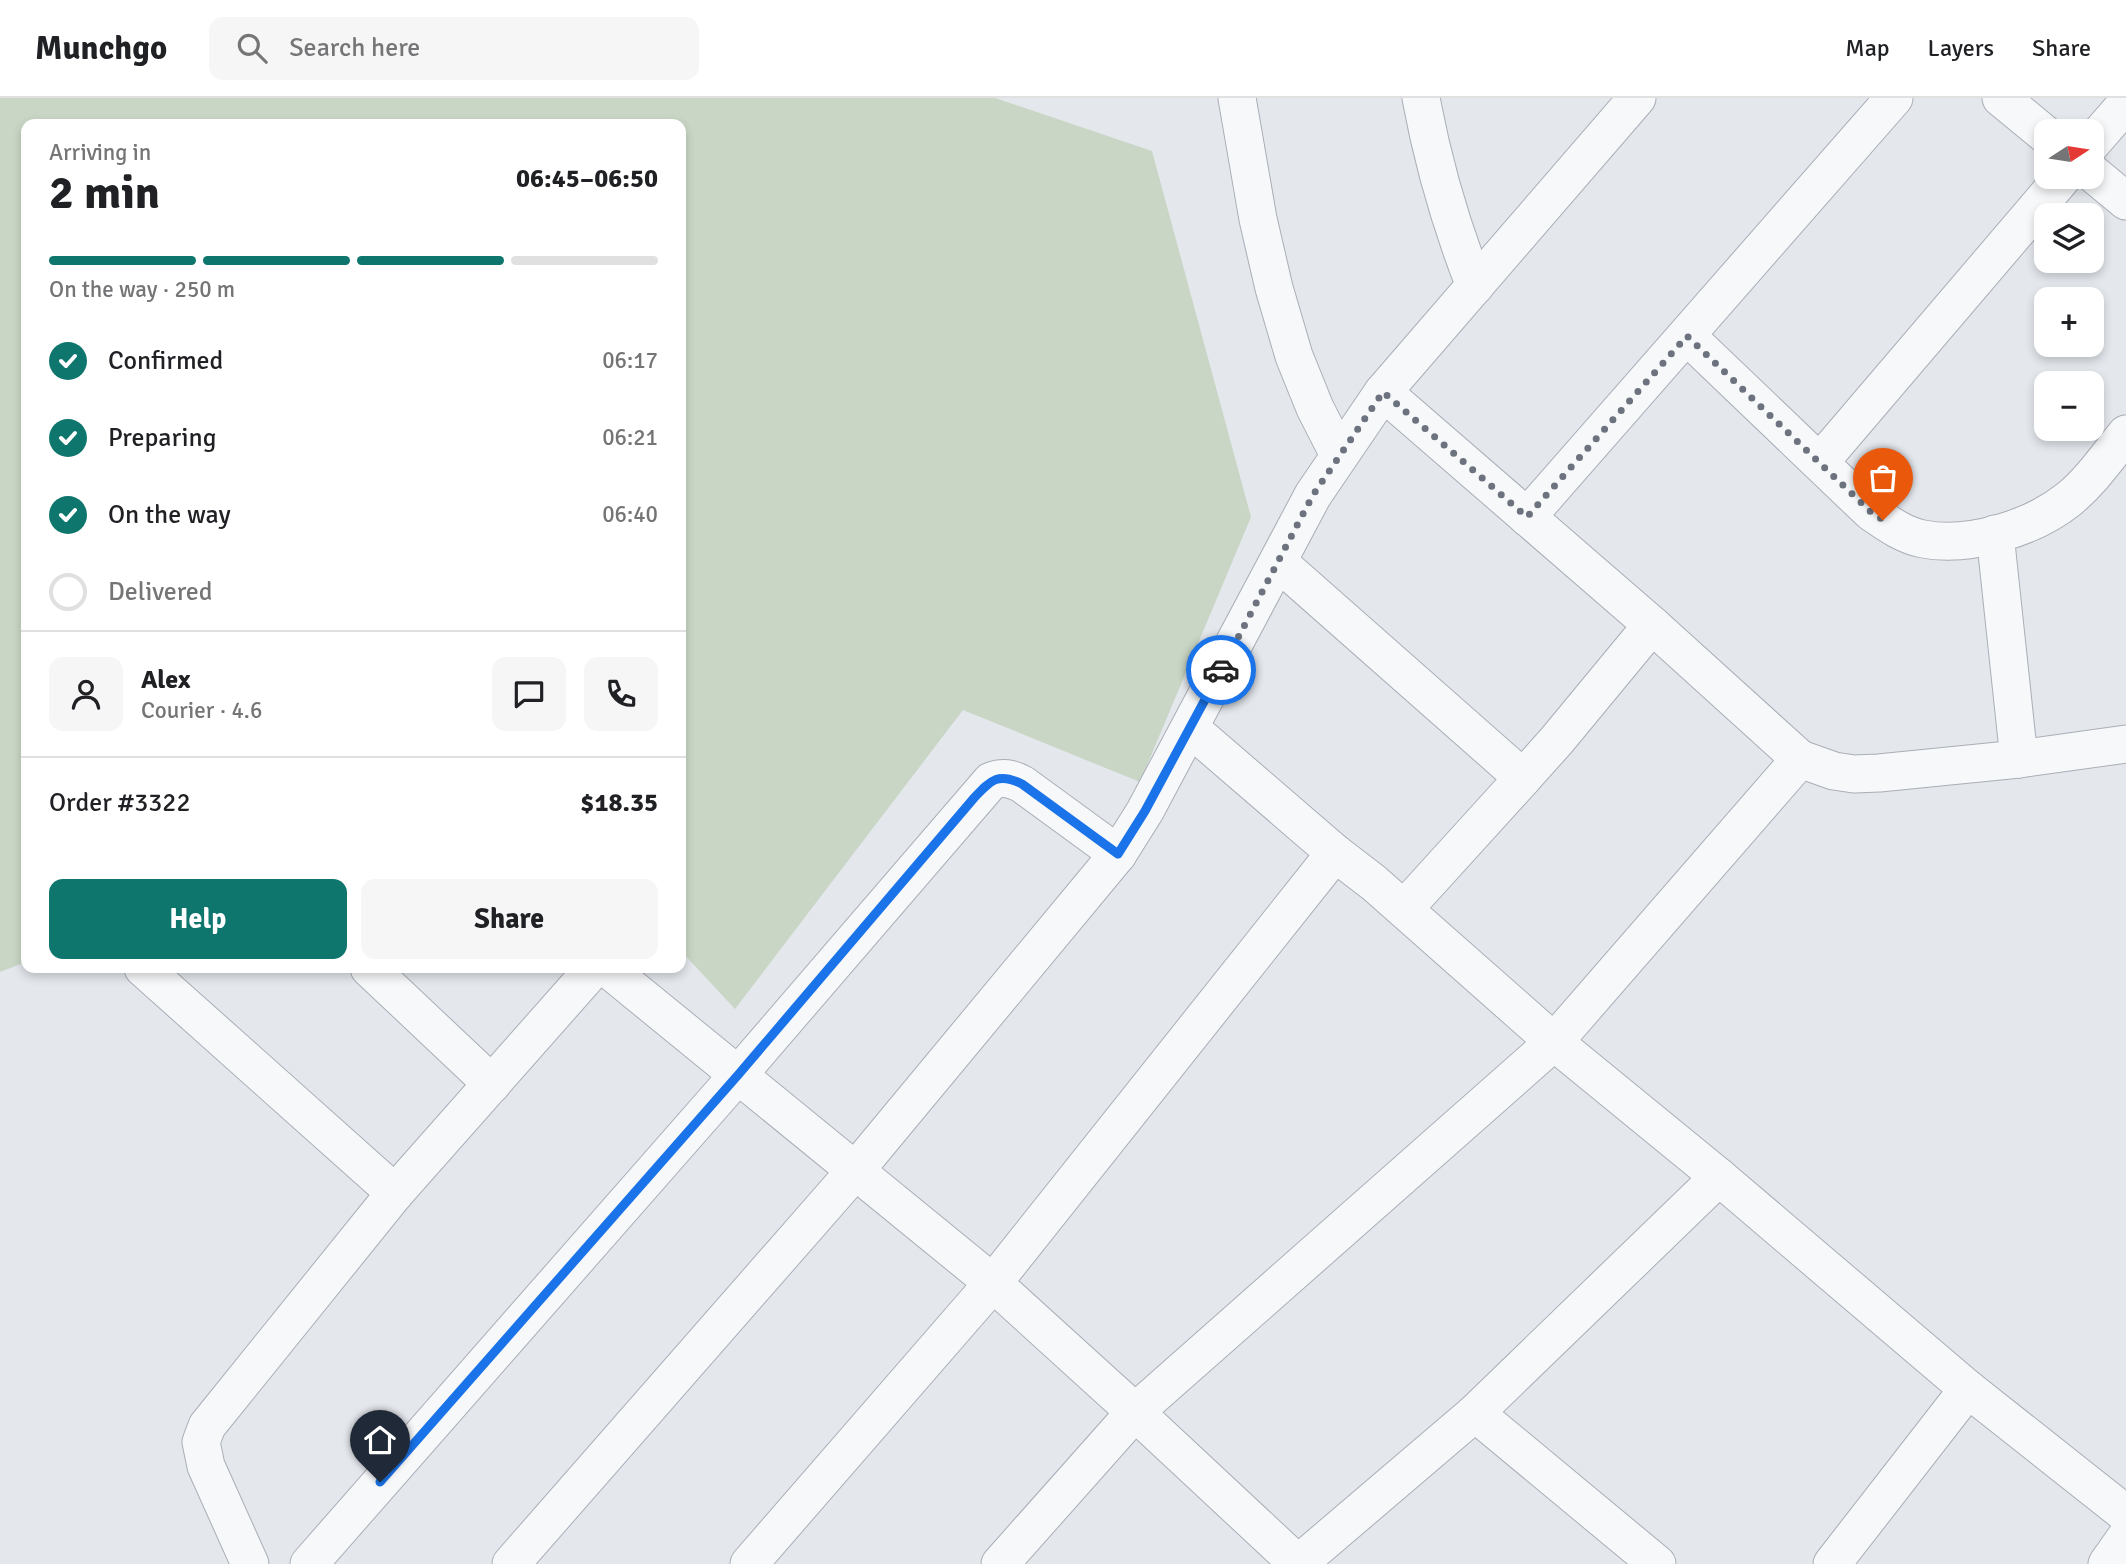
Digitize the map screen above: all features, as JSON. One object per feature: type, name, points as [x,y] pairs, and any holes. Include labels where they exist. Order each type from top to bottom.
[{"type":"street","points":[[1237,98],[1258,219],[1294,356],[1315,408],[1339,455]]},
{"type":"street","points":[[1421,98],[1456,239],[1475,286]]},
{"type":"street","points":[[1527,517],[1894,98]]},
{"type":"street","points":[[2001,98],[2034,125]]},
{"type":"street","points":[[511,1564],[855,1171],[1118,854],[1145,811],[1313,495],[1339,455],[1383,392],[1627,103]]},
{"type":"street","points":[[2104,129],[2126,104]]},
{"type":"street","points":[[2104,183],[2126,201]]},
{"type":"street","points":[[1819,462],[2053,189]]},
{"type":"street","points":[[1687,336],[1871,512],[1895,529],[1921,538],[1943,541],[1995,534],[2026,525],[2071,497],[2126,435]]},
{"type":"street","points":[[1383,392],[1652,625],[1800,760],[1834,771],[1854,774],[1879,773],[2019,759],[2126,744]]},
{"type":"street","points":[[1995,534],[2019,759]]},
{"type":"street","points":[[1278,562],[1523,778]]},
{"type":"street","points":[[1404,909],[1557,740],[1652,625]]},
{"type":"street","points":[[1190,727],[1404,909],[1554,1042],[1968,1389],[2126,1514]]},
{"type":"street","points":[[1000,1564],[1135,1412],[1554,1042],[1800,760]]},
{"type":"street","points":[[309,1564],[738,1075],[991,781],[1012,779],[1022,784],[1118,854]]},
{"type":"street","points":[[750,1564],[993,1283],[1335,853]]},
{"type":"street","points":[[149,973],[396,1193]]},
{"type":"street","points":[[374,973],[492,1084]]},
{"type":"street","points":[[250,1564],[206,1466],[201,1442],[207,1426],[396,1193],[590,973]]},
{"type":"street","points":[[613,973],[993,1283],[1298,1564],[1475,1413],[1718,1177]]},
{"type":"street","points":[[1832,1564],[1968,1389]]},
{"type":"street","points":[[1475,1413],[1657,1564]]},
{"type":"street","points":[[2107,1564],[2126,1537]]},
{"type":"green space","points":[[0,98],[995,98],[1152,151],[1251,517],[1140,782],[963,710],[735,1009],[686,956],[686,119],[21,119],[21,964],[0,972]]},
{"type":"way so far","points":[[1221,670],[1313,495],[1383,392],[1527,517],[1687,336],[1871,512],[1883,520]]},
{"type":"route","points":[[380,1482],[738,1075],[991,781],[1012,779],[1022,784],[1118,854],[1145,811],[1221,670]]}]
